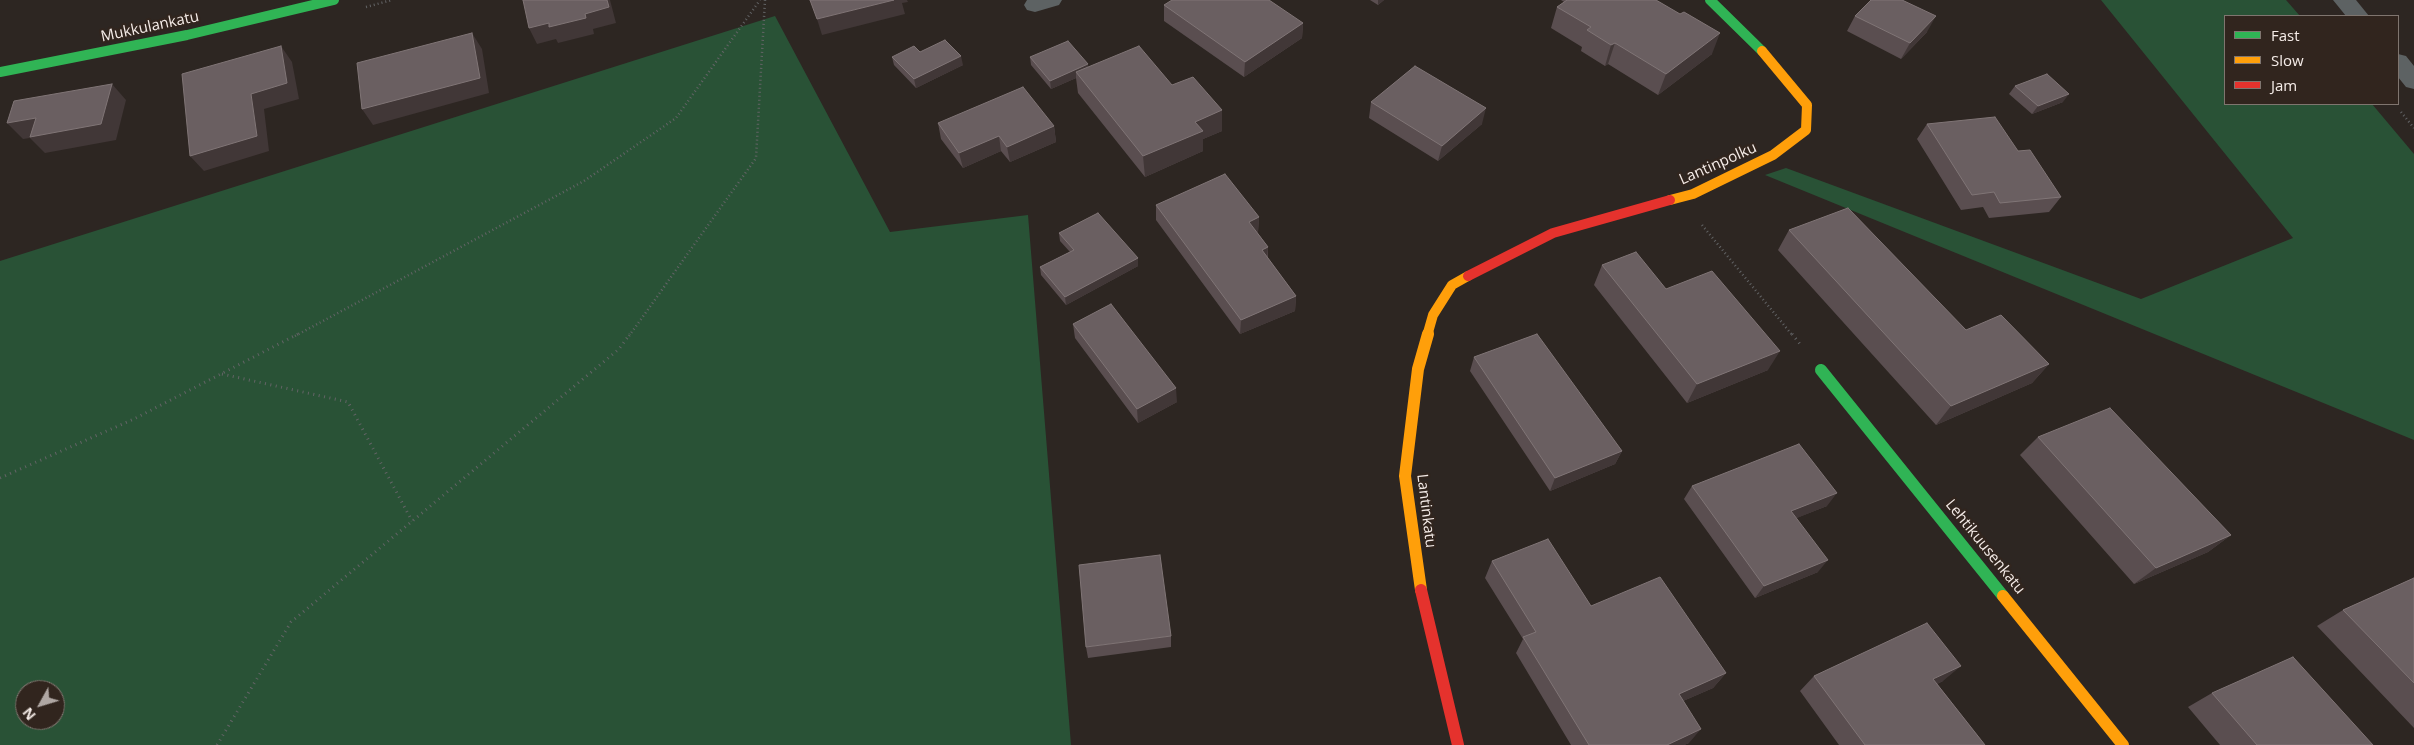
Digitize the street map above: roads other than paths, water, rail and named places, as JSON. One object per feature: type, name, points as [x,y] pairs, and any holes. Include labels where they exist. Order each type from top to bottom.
[{"type":"street","name":"Mukkulankatu","points":[[0,72],[187,34],[334,0]]},
{"type":"street","name":"Lantinpolku","points":[[1452,285],[1553,233],[1693,194],[1773,155],[1806,130],[1807,105],[1768,57],[1710,0]]},
{"type":"street","points":[[2344,0],[2357,15]]},
{"type":"street","points":[[2399,63],[2414,81]]},
{"type":"street","name":"Lantinkatu","points":[[1452,285],[1433,315],[1418,369],[1404,476],[1422,594],[1458,745]]},
{"type":"street","name":"Lehtikuusenkatu","points":[[1821,370],[2123,745]]}]
